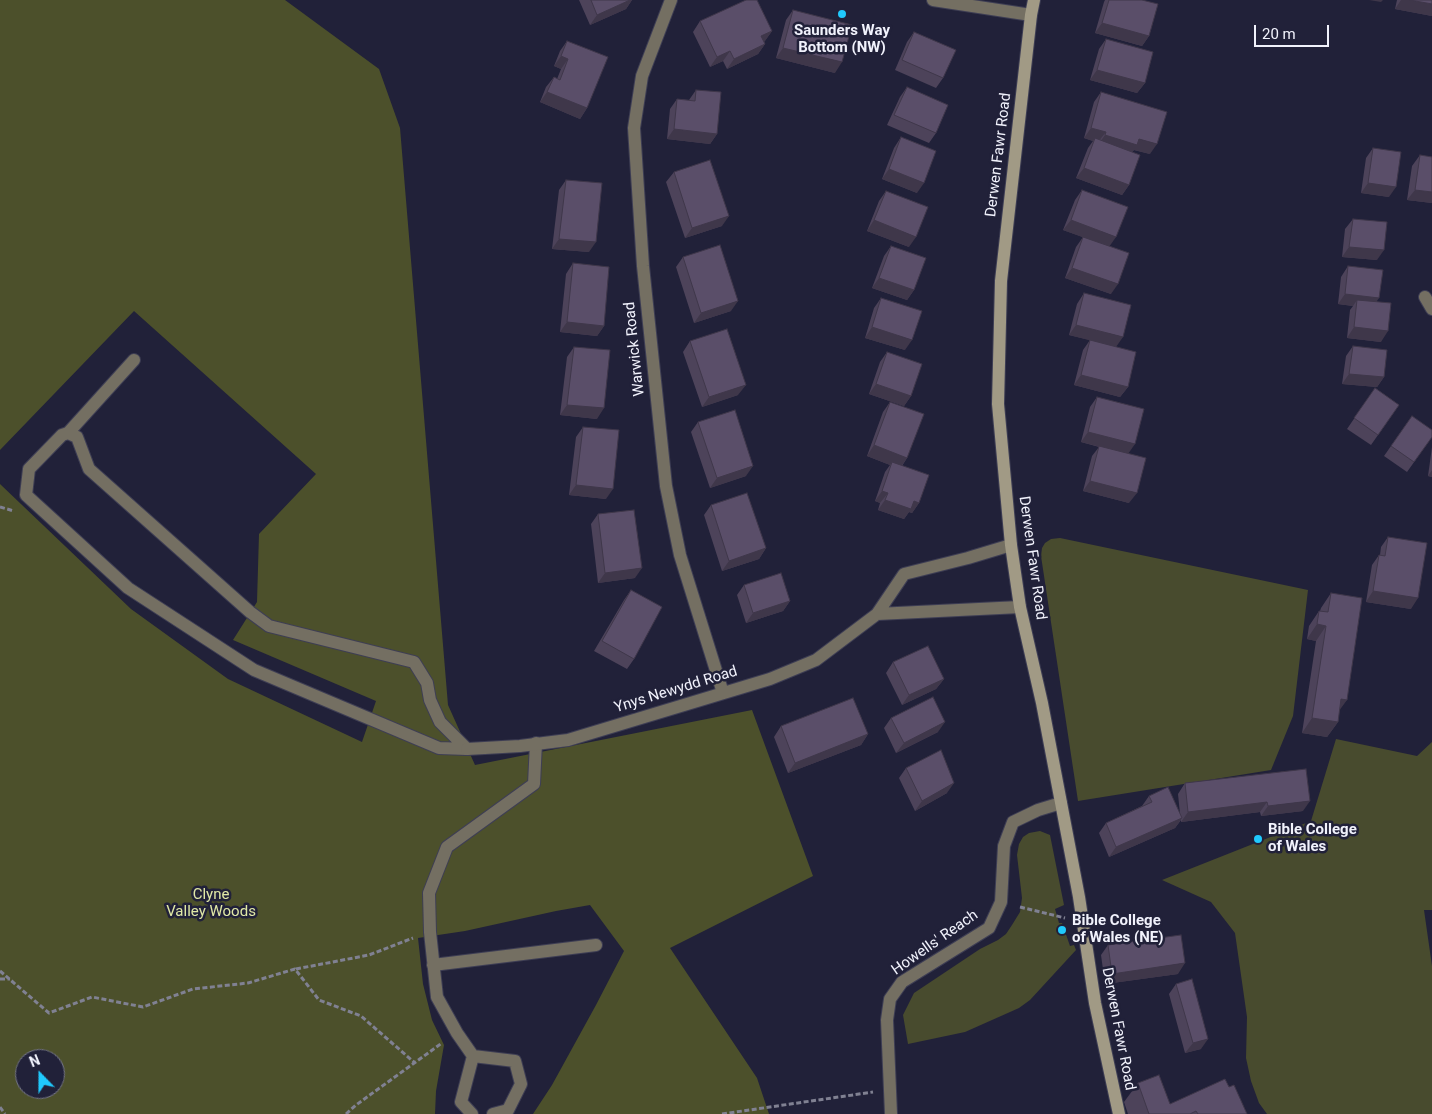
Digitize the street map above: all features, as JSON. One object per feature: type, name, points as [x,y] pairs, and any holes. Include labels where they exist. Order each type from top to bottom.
[{"type":"main road","name":"Derwen Fawr Road","points":[[1034,0],[1000,281],[998,404],[1011,545],[1020,606],[1042,703],[1095,1003],[1119,1114]]},
{"type":"street","name":"Warwick Road","points":[[671,0],[642,76],[634,128],[643,266],[666,486],[680,555],[723,693]]},
{"type":"street","points":[[932,0],[1031,15]]},
{"type":"street","points":[[1425,297],[1432,309]]},
{"type":"street","points":[[134,360],[68,433],[77,437],[89,469],[250,612],[269,626],[414,662],[427,683],[430,700],[440,722],[467,749]]},
{"type":"street","name":"Ynys Newydd Road","points":[[68,433],[62,435],[29,469],[26,495],[128,588],[254,670],[439,748],[467,749],[520,746],[568,740],[770,679],[816,660],[877,614],[904,574],[1011,545]]},
{"type":"street","points":[[877,614],[1020,606]]},
{"type":"street","points":[[493,1114],[508,1110],[521,1084],[515,1061],[473,1056],[456,1033],[437,997],[430,932],[429,893],[447,847],[534,784],[536,743]]},
{"type":"street","name":"Howells' Reach","points":[[891,1114],[888,1020],[890,999],[902,982],[989,928],[1001,902],[1004,846],[1013,822],[1038,810],[1061,803]]},
{"type":"street","points":[[433,965],[596,945]]},
{"type":"street","points":[[472,1114],[461,1102],[473,1056]]},
{"type":"path","points":[[1001,902],[1082,922]]},
{"type":"path","points":[[0,971],[49,1013],[92,997],[143,1007],[193,989],[248,983],[296,969],[369,955],[430,932]]},
{"type":"path","points":[[296,969],[319,1000],[361,1016],[415,1063]]},
{"type":"path","points":[[0,978],[10,980]]},
{"type":"path","points":[[346,1114],[456,1033]]},
{"type":"path","points":[[722,1114],[890,1090]]},
{"type":"path","points":[[0,1107],[5,1114]]},
{"type":"green space","name":"Clyne Valley Woods","points":[[0,0],[285,0],[379,69],[400,128],[448,705],[475,765],[752,710],[813,876],[670,948],[757,1078],[769,1114],[533,1114],[552,1085],[624,951],[590,905],[465,931],[418,938],[423,984],[432,1020],[444,1045],[436,1091],[435,1114],[0,1114],[0,484],[131,609],[228,679],[362,742],[376,701],[233,640],[257,602],[259,534],[316,474],[134,311],[0,450]]},
{"type":"green space","points":[[1060,538],[1308,590],[1293,716],[1271,770],[1078,801],[1041,556],[1045,543],[1051,539]]},
{"type":"green space","points":[[1336,739],[1417,756],[1432,742],[1432,910],[1424,910],[1432,966],[1432,1114],[1267,1114],[1259,1103],[1251,1081],[1246,1058],[1247,1017],[1235,933],[1211,902],[1162,880],[1311,821]]},
{"type":"green space","points":[[1040,831],[1050,835],[1064,905],[1055,909],[1059,923],[1062,923],[1070,946],[1074,945],[1076,950],[1030,1000],[1019,1008],[965,1032],[908,1044],[903,1015],[914,993],[980,949],[998,940],[1006,934],[1012,925],[1020,912],[1022,898],[1017,855],[1019,844],[1023,837],[1029,833]]},
{"type":"building","points":[[591,0],[630,0],[597,15]]},
{"type":"building","points":[[746,0],[757,0],[772,31],[761,36],[765,44],[734,59],[730,51],[717,57],[700,21]]},
{"type":"building","points":[[1109,0],[1142,0],[1158,4],[1149,36],[1102,23]]},
{"type":"building","points":[[1410,0],[1432,0],[1432,4]]},
{"type":"building","points":[[793,10],[852,25],[842,62],[783,48]]},
{"type":"building","points":[[914,32],[956,50],[943,78],[902,60]]},
{"type":"building","points":[[1106,39],[1153,52],[1145,83],[1097,70]]},
{"type":"building","points":[[567,41],[608,57],[587,108],[547,92],[554,77],[560,80],[568,59],[561,56]]},
{"type":"building","points":[[907,87],[948,105],[936,133],[894,115]]},
{"type":"building","points":[[696,90],[721,92],[717,134],[674,129],[677,99],[695,101]]},
{"type":"building","points":[[1101,92],[1167,112],[1157,144],[1139,139],[1137,145],[1105,135],[1106,132],[1091,128]]},
{"type":"building","points":[[901,137],[936,151],[924,183],[889,169]]},
{"type":"building","points":[[1095,138],[1140,155],[1129,185],[1084,168]]},
{"type":"building","points":[[1373,148],[1401,152],[1396,187],[1368,183]]},
{"type":"building","points":[[1420,155],[1432,157],[1432,192],[1415,190]]},
{"type":"building","points":[[710,160],[729,216],[692,228],[674,172]]},
{"type":"building","points":[[566,180],[602,183],[596,242],[559,239]]},
{"type":"building","points":[[1082,190],[1128,207],[1116,237],[1071,220]]},
{"type":"building","points":[[886,191],[928,207],[916,237],[874,220]]},
{"type":"building","points":[[1353,219],[1387,222],[1384,250],[1349,247]]},
{"type":"building","points":[[1083,237],[1129,253],[1118,284],[1072,268]]},
{"type":"building","points":[[720,245],[738,301],[701,313],[683,257]]},
{"type":"building","points":[[891,246],[926,258],[914,290],[879,278]]},
{"type":"building","points":[[573,263],[609,267],[604,326],[567,322]]},
{"type":"building","points":[[1348,266],[1383,270],[1379,298],[1345,294]]},
{"type":"building","points":[[1084,293],[1131,305],[1123,337],[1076,325]]},
{"type":"building","points":[[881,298],[922,311],[912,340],[872,327]]},
{"type":"building","points":[[1357,300],[1391,303],[1388,331],[1354,327]]},
{"type":"building","points":[[727,329],[746,385],[709,397],[690,341]]},
{"type":"building","points":[[1090,340],[1136,352],[1128,387],[1081,375]]},
{"type":"building","points":[[1353,346],[1387,350],[1384,377],[1349,374]]},
{"type":"building","points":[[574,347],[610,350],[604,408],[567,405]]},
{"type":"building","points":[[887,352],[922,364],[911,396],[876,384]]},
{"type":"building","points":[[1375,388],[1399,405],[1378,435],[1354,418]]},
{"type":"building","points":[[1097,397],[1144,409],[1135,444],[1088,432]]},
{"type":"building","points":[[890,402],[924,414],[907,458],[874,445]]},
{"type":"building","points":[[735,410],[753,466],[717,478],[698,422]]},
{"type":"building","points":[[1412,416],[1432,430],[1432,437],[1414,462],[1391,446]]},
{"type":"building","points":[[583,427],[619,430],[613,489],[576,485]]},
{"type":"building","points":[[1099,446],[1146,458],[1137,493],[1090,481]]},
{"type":"building","points":[[892,462],[929,475],[919,503],[914,501],[911,509],[885,500],[888,493],[882,491]]},
{"type":"building","points":[[747,493],[766,548],[729,561],[711,505]]},
{"type":"building","points":[[634,510],[642,568],[605,573],[598,514]]},
{"type":"building","points":[[1388,537],[1427,543],[1418,598],[1373,591],[1379,555],[1385,556]]},
{"type":"building","points":[[781,573],[790,601],[753,613],[744,585]]},
{"type":"building","points":[[631,590],[662,607],[634,659],[602,641]]},
{"type":"building","points":[[1331,593],[1362,598],[1347,700],[1341,699],[1338,722],[1312,718],[1326,626],[1317,624],[1319,611],[1328,612]]},
{"type":"building","points":[[928,646],[944,679],[909,695],[893,662]]},
{"type":"building","points":[[933,697],[945,722],[904,743],[891,718]]},
{"type":"building","points":[[853,698],[868,734],[795,763],[781,726]]},
{"type":"building","points":[[941,750],[954,783],[922,801],[906,768]]},
{"type":"building","points":[[1306,769],[1310,801],[1268,806],[1267,802],[1188,812],[1185,783]]},
{"type":"building","points":[[1168,787],[1182,818],[1116,847],[1106,823],[1152,802],[1149,796]]},
{"type":"building","points":[[1181,935],[1185,963],[1112,974],[1108,945]]},
{"type":"building","points":[[1192,979],[1208,1039],[1193,1043],[1176,984]]},
{"type":"building","points":[[1159,1075],[1170,1104],[1225,1079],[1229,1087],[1234,1085],[1247,1114],[1198,1114],[1196,1111],[1190,1114],[1149,1114],[1138,1083]]},
{"type":"place","name":"Saunders Way Bottom (NW)","points":[[842,14]]},
{"type":"place","name":"Bible College of Wales","points":[[1258,839]]},
{"type":"place","name":"Bible College of Wales (NE)","points":[[1062,930]]}]
